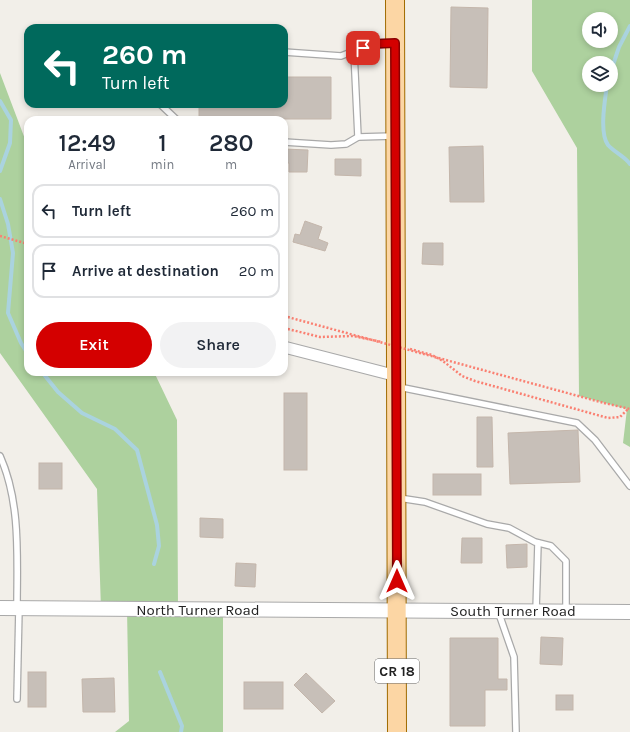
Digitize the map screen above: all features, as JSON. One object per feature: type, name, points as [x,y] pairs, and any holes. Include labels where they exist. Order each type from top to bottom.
[{"type":"main road","name":"CR 18","points":[[395,0],[397,732]]},
{"type":"street","points":[[288,348],[397,381]]},
{"type":"street","name":"North Turner Road","points":[[0,608],[397,610]]},
{"type":"street","name":"South Turner Road","points":[[397,610],[630,612]]},
{"type":"lane","points":[[288,52],[341,56],[372,44],[395,43]]},
{"type":"lane","points":[[354,52],[358,137]]},
{"type":"lane","points":[[164,108],[173,116]]},
{"type":"lane","points":[[288,142],[331,145],[346,144],[358,137],[396,136]]},
{"type":"lane","points":[[397,381],[577,423],[595,440],[630,486]]},
{"type":"lane","points":[[0,456],[11,490],[16,522],[18,608],[17,700]]},
{"type":"lane","points":[[397,498],[426,502],[487,524],[509,528],[538,543],[551,546],[566,561],[566,611]]},
{"type":"lane","points":[[536,611],[538,543]]},
{"type":"lane","points":[[498,611],[514,657],[516,732]]},
{"type":"path","points":[[0,236],[24,243]]},
{"type":"path","points":[[288,317],[629,409]]},
{"type":"path","points":[[288,329],[320,337],[353,336],[377,341]]},
{"type":"path","points":[[412,350],[437,358],[462,376],[475,381],[608,418],[620,417],[629,409]]},
{"type":"green space","points":[[532,0],[630,0],[630,447],[623,443],[627,409],[579,396],[577,148],[532,71]]},
{"type":"green space","points":[[0,73],[24,136],[24,376],[156,376],[177,420],[178,609],[223,610],[223,732],[115,732],[129,721],[127,609],[101,609],[97,489],[0,353]]},
{"type":"building","points":[[451,7],[488,8],[487,88],[450,87]]},
{"type":"building","points":[[288,77],[331,77],[331,119],[288,119],[288,116],[199,116],[199,108],[288,108]]},
{"type":"building","points":[[483,146],[484,202],[450,202],[449,147]]},
{"type":"building","points":[[288,149],[308,150],[307,172],[289,172]]},
{"type":"building","points":[[335,159],[361,159],[361,176],[335,175]]},
{"type":"building","points":[[305,221],[322,227],[318,239],[328,243],[325,251],[293,242],[295,234],[300,235]]},
{"type":"building","points":[[423,243],[443,243],[443,265],[422,264]]},
{"type":"building","points":[[284,393],[307,393],[307,470],[284,470]]},
{"type":"building","points":[[477,417],[492,417],[493,467],[477,467]]},
{"type":"building","points":[[578,430],[580,482],[510,484],[508,433]]},
{"type":"building","points":[[39,463],[62,463],[62,489],[39,489]]},
{"type":"building","points":[[433,474],[481,474],[481,495],[433,495]]},
{"type":"building","points":[[200,518],[223,519],[223,538],[200,537]]},
{"type":"building","points":[[462,538],[482,538],[482,563],[461,563]]},
{"type":"building","points":[[527,544],[527,567],[507,568],[506,545]]},
{"type":"building","points":[[236,563],[256,564],[255,587],[235,586]]},
{"type":"building","points":[[541,637],[563,638],[562,665],[540,664]]},
{"type":"building","points":[[450,638],[498,638],[498,679],[507,679],[507,690],[485,690],[485,726],[450,726]]},
{"type":"building","points":[[28,672],[46,672],[46,707],[28,707]]},
{"type":"building","points":[[306,673],[335,701],[322,713],[294,685]]},
{"type":"building","points":[[114,678],[115,712],[83,712],[82,679]]},
{"type":"building","points":[[244,682],[283,682],[283,709],[244,709]]},
{"type":"building","points":[[556,695],[573,695],[573,710],[556,710]]},
{"type":"waterway","points":[[616,56],[630,26]]},
{"type":"waterway","points":[[606,92],[603,116],[605,140],[610,147],[630,164]]},
{"type":"waterway","points":[[0,101],[11,120],[10,143],[0,171]]},
{"type":"waterway","points":[[0,199],[8,224],[13,253],[8,313],[24,348]]},
{"type":"waterway","points":[[45,376],[58,392],[82,413],[115,429],[137,450],[157,525],[159,546],[154,564]]},
{"type":"waterway","points":[[160,672],[182,726],[181,732]]},
{"type":"route","points":[[363,48],[372,44],[395,43],[397,581]]}]
